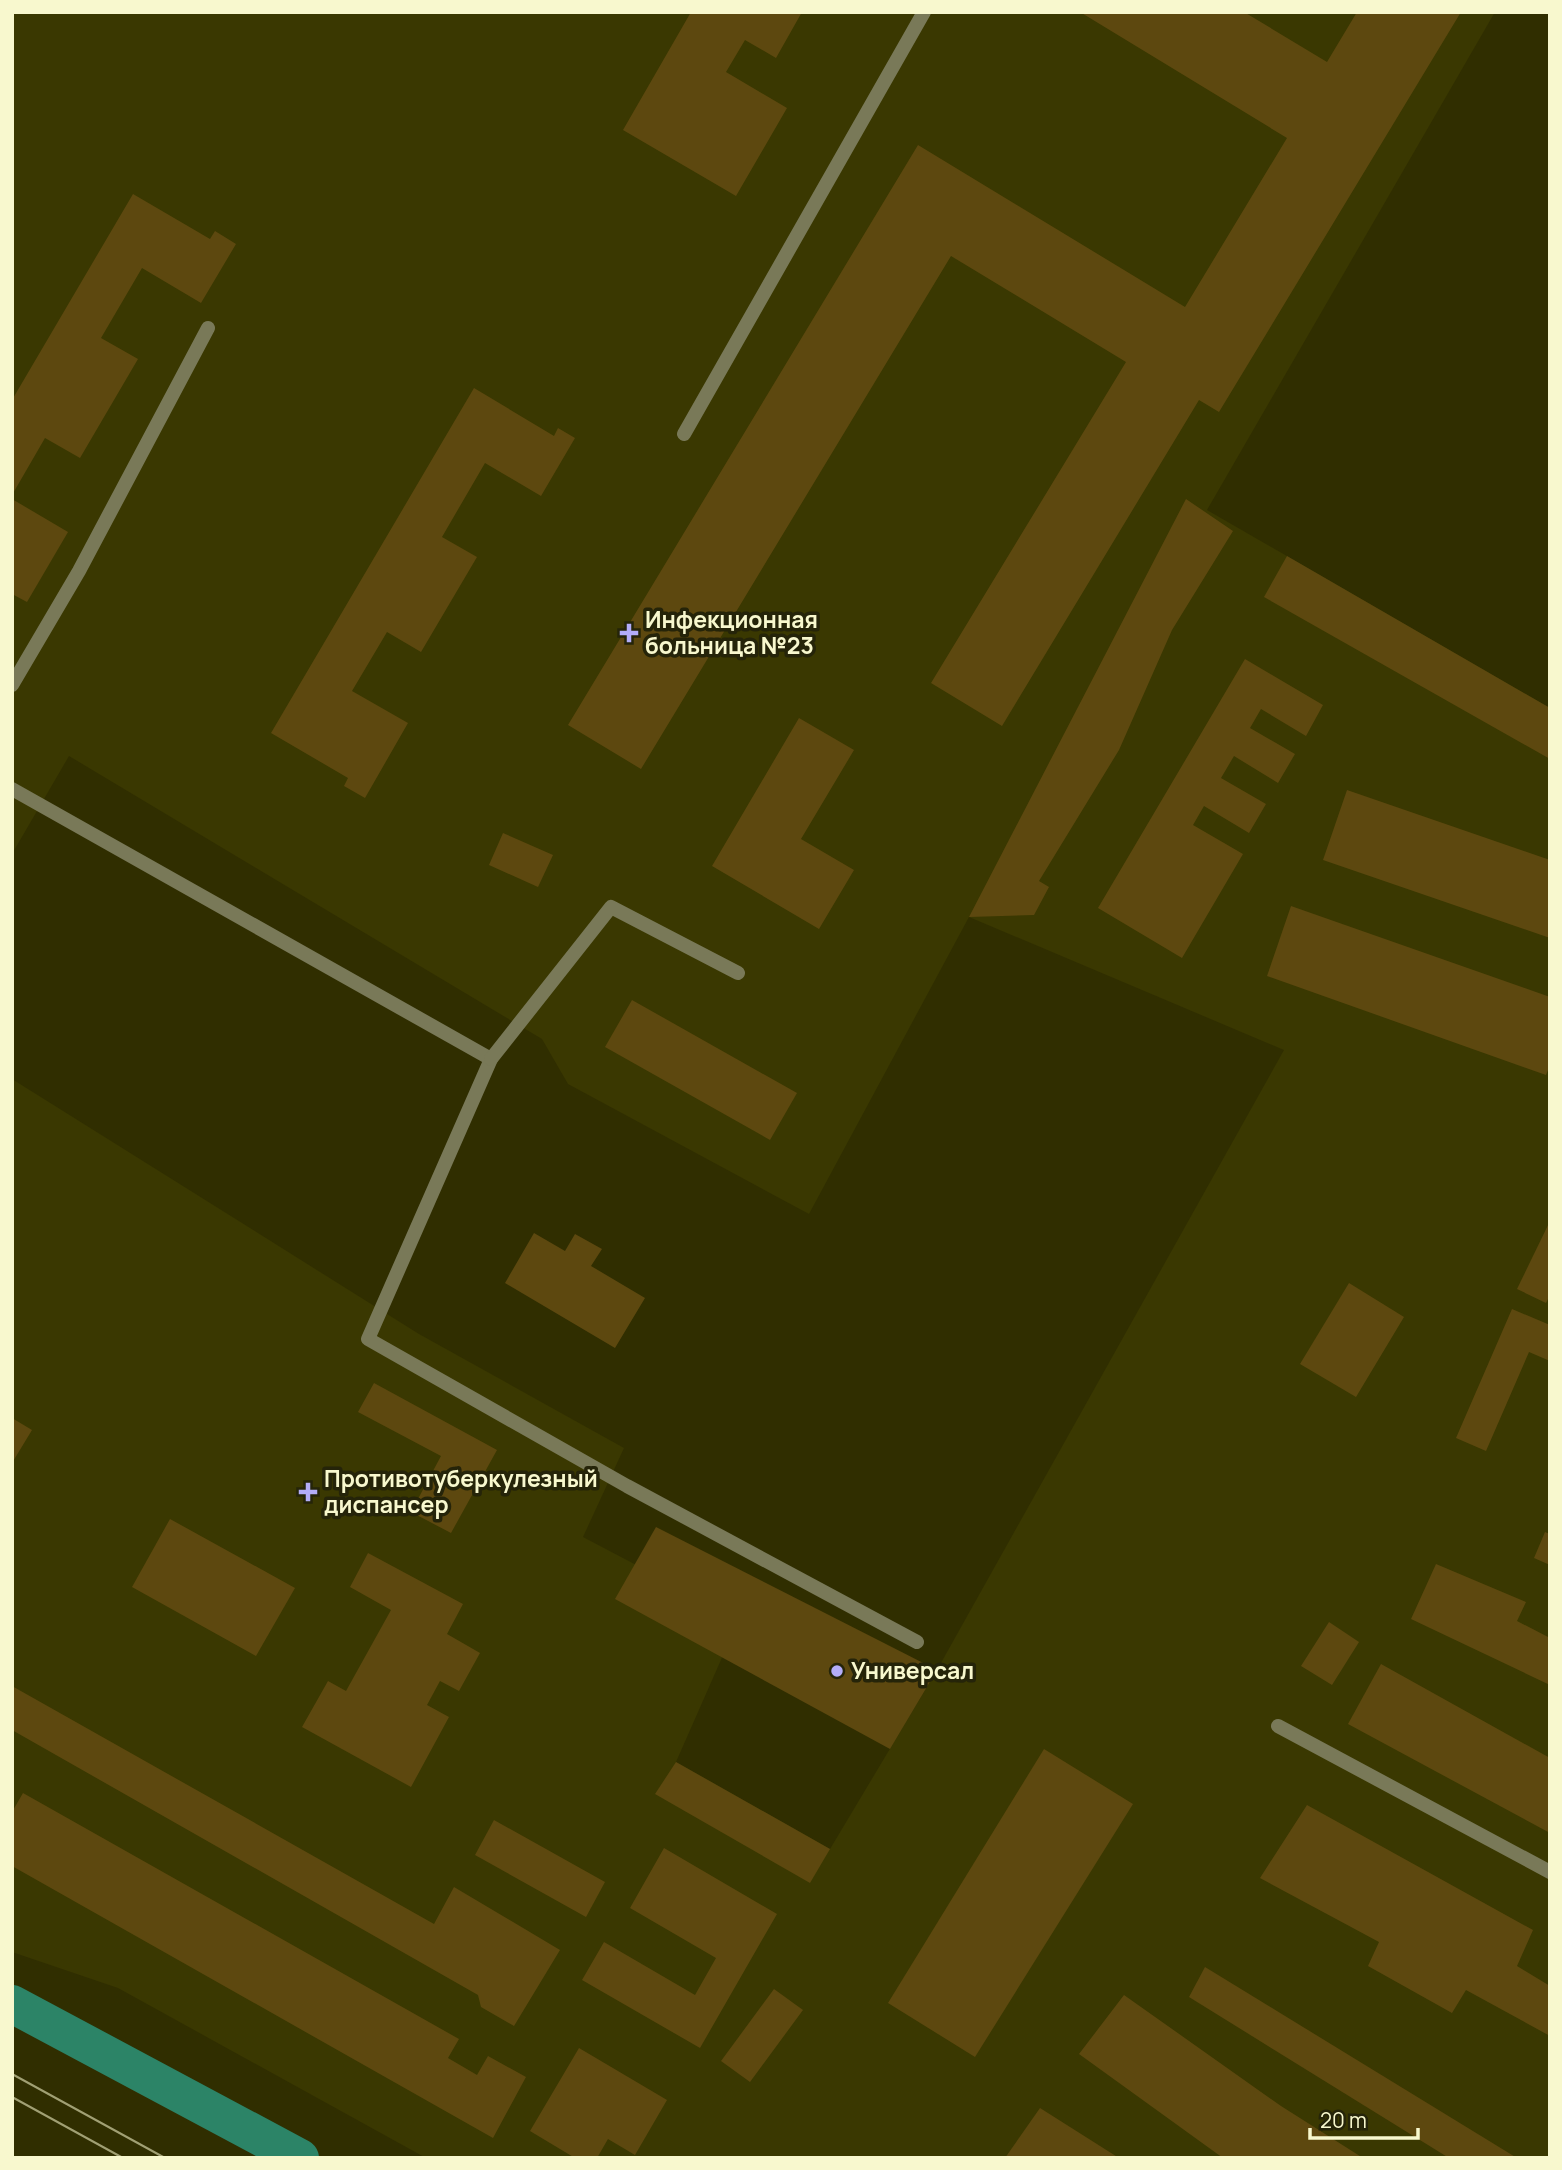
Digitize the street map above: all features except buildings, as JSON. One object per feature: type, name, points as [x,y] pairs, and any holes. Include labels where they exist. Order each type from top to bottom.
[{"type":"lane","points":[[684,434],[924,12]]},
{"type":"lane","points":[[12,684],[79,571],[208,328]]},
{"type":"lane","points":[[12,789],[491,1059]]},
{"type":"lane","points":[[738,973],[611,906],[491,1059],[368,1339],[627,1486],[917,1642]]},
{"type":"lane","points":[[1278,1726],[1550,1872]]},
{"type":"shaded area","points":[[12,12],[1495,12],[1207,510],[1550,708],[1550,2158],[426,2158],[118,1988],[12,1952],[12,1079],[419,1334],[624,1448],[583,1537],[739,1619],[676,1762],[830,1849],[937,1670],[1284,1050],[969,917],[809,1214],[568,1084],[542,1039],[69,756],[12,854]]},
{"type":"waterway","points":[[12,2004],[300,2158]]},
{"type":"tram line","points":[[12,2074],[165,2158]]},
{"type":"tram line","points":[[12,2097],[123,2158]]},
{"type":"place","name":"Инфекционная больница №23","points":[[629,633]]},
{"type":"place","name":"Противотуберкулезный диспансер","points":[[308,1492]]},
{"type":"place","name":"Универсал","points":[[837,1671]]}]
